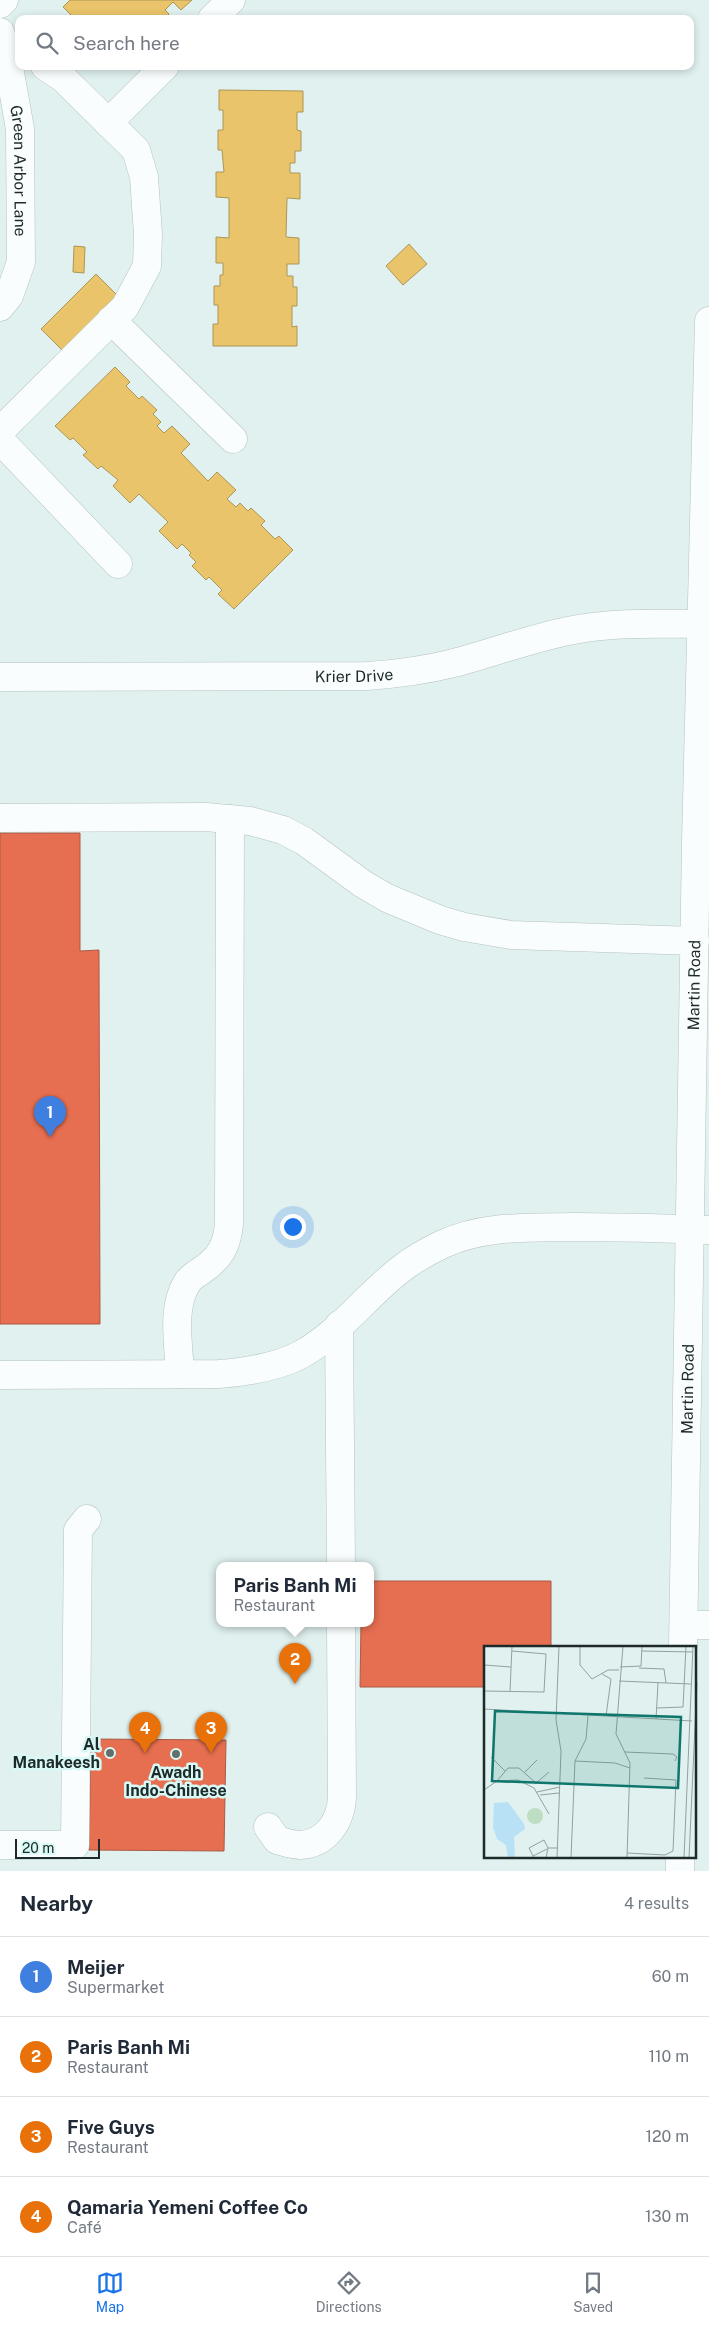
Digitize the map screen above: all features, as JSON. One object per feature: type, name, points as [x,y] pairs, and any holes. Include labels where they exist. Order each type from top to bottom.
[{"type":"street","points":[[0,4],[4,0]]},
{"type":"street","points":[[216,15],[230,0]]},
{"type":"street","name":"Green Arbor Lane","points":[[0,307],[9,296],[21,262],[20,129],[8,46]]},
{"type":"street","points":[[0,431],[125,307],[147,266],[148,234],[144,177],[136,150],[63,78],[51,70]]},
{"type":"street","points":[[108,123],[161,70]]},
{"type":"street","points":[[111,320],[233,440]]},
{"type":"street","name":"Martin Road","points":[[692,1632],[701,1116],[695,940],[705,624],[709,321]]},
{"type":"street","points":[[0,440],[118,564]]},
{"type":"street","name":"Krier Drive","points":[[0,677],[303,678],[367,676],[416,671],[455,663],[537,638],[581,628],[636,623],[705,624]]},
{"type":"street","points":[[0,818],[230,819],[267,825],[283,830],[304,841],[363,884],[387,898],[464,928],[511,935],[695,940]]},
{"type":"street","points":[[180,1374],[179,1301],[190,1279],[213,1263],[222,1253],[227,1240],[229,1224],[230,819]]},
{"type":"street","points":[[0,1374],[233,1373],[273,1364],[299,1355],[339,1325],[400,1269],[427,1252],[460,1237],[477,1232],[515,1228],[700,1229]]},
{"type":"street","points":[[339,1325],[341,1562]]},
{"type":"street","points":[[0,1845],[75,1845],[78,1530],[87,1519]]},
{"type":"street","points":[[268,1827],[277,1840],[298,1845],[306,1844],[319,1840],[326,1835],[337,1822],[340,1814],[342,1797],[341,1627]]},
{"type":"street","points":[[680,1858],[680,1871]]},
{"type":"building: Homes","points":[[70,0],[192,0],[181,10],[173,2],[165,10],[168,15],[71,15],[63,7]]},
{"type":"building: Homes","points":[[219,90],[303,91],[303,112],[297,112],[297,130],[301,131],[301,151],[295,151],[295,163],[290,163],[290,173],[300,173],[300,199],[287,198],[286,237],[299,238],[299,264],[287,264],[287,276],[293,276],[293,287],[297,287],[297,306],[292,306],[292,327],[297,326],[297,346],[213,346],[213,324],[218,324],[218,305],[214,305],[214,286],[220,286],[220,275],[223,275],[223,263],[216,263],[216,237],[229,238],[229,198],[216,197],[216,172],[224,172],[222,150],[218,150],[218,130],[223,130],[223,110],[219,110]]},
{"type":"building: Homes","points":[[409,244],[427,264],[403,285],[386,266]]},
{"type":"building: Homes","points":[[74,246],[85,247],[84,273],[73,272]]},
{"type":"building: Homes","points":[[96,274],[117,295],[62,350],[41,329]]},
{"type":"building: Homes","points":[[115,367],[130,382],[126,386],[139,399],[142,396],[157,410],[153,414],[161,422],[157,426],[164,433],[172,426],[190,444],[181,453],[208,481],[217,472],[236,490],[227,499],[236,507],[240,503],[248,511],[251,508],[265,521],[261,525],[275,539],[279,536],[293,550],[234,609],[218,594],[222,590],[209,577],[206,580],[192,566],[196,562],[189,555],[191,553],[182,544],[177,549],[159,531],[168,522],[139,494],[130,503],[113,486],[118,480],[101,466],[98,469],[83,455],[87,452],[73,438],[70,440],[55,426]]},
{"type":"building: Shops","points":[[0,833],[80,833],[80,951],[99,950],[100,1324],[0,1324]]},
{"type":"building: Shops","points":[[374,1581],[551,1581],[551,1646],[484,1646],[484,1687],[360,1687],[361,1627],[374,1627]]},
{"type":"building: Shops","points":[[91,1739],[226,1740],[224,1851],[89,1850]]},
{"type":"place","name":"Meijer","points":[[50,1137]]},
{"type":"place","name":"Paris Banh Mi","points":[[295,1684]]},
{"type":"place","name":"Al Manakeesh","points":[[110,1753]]},
{"type":"place","name":"Qamaria Yemeni Coffee Co","points":[[145,1753]]},
{"type":"place","name":"Five Guys","points":[[211,1753]]},
{"type":"place","name":"Awadh Indo-Chinese","points":[[176,1754]]}]
